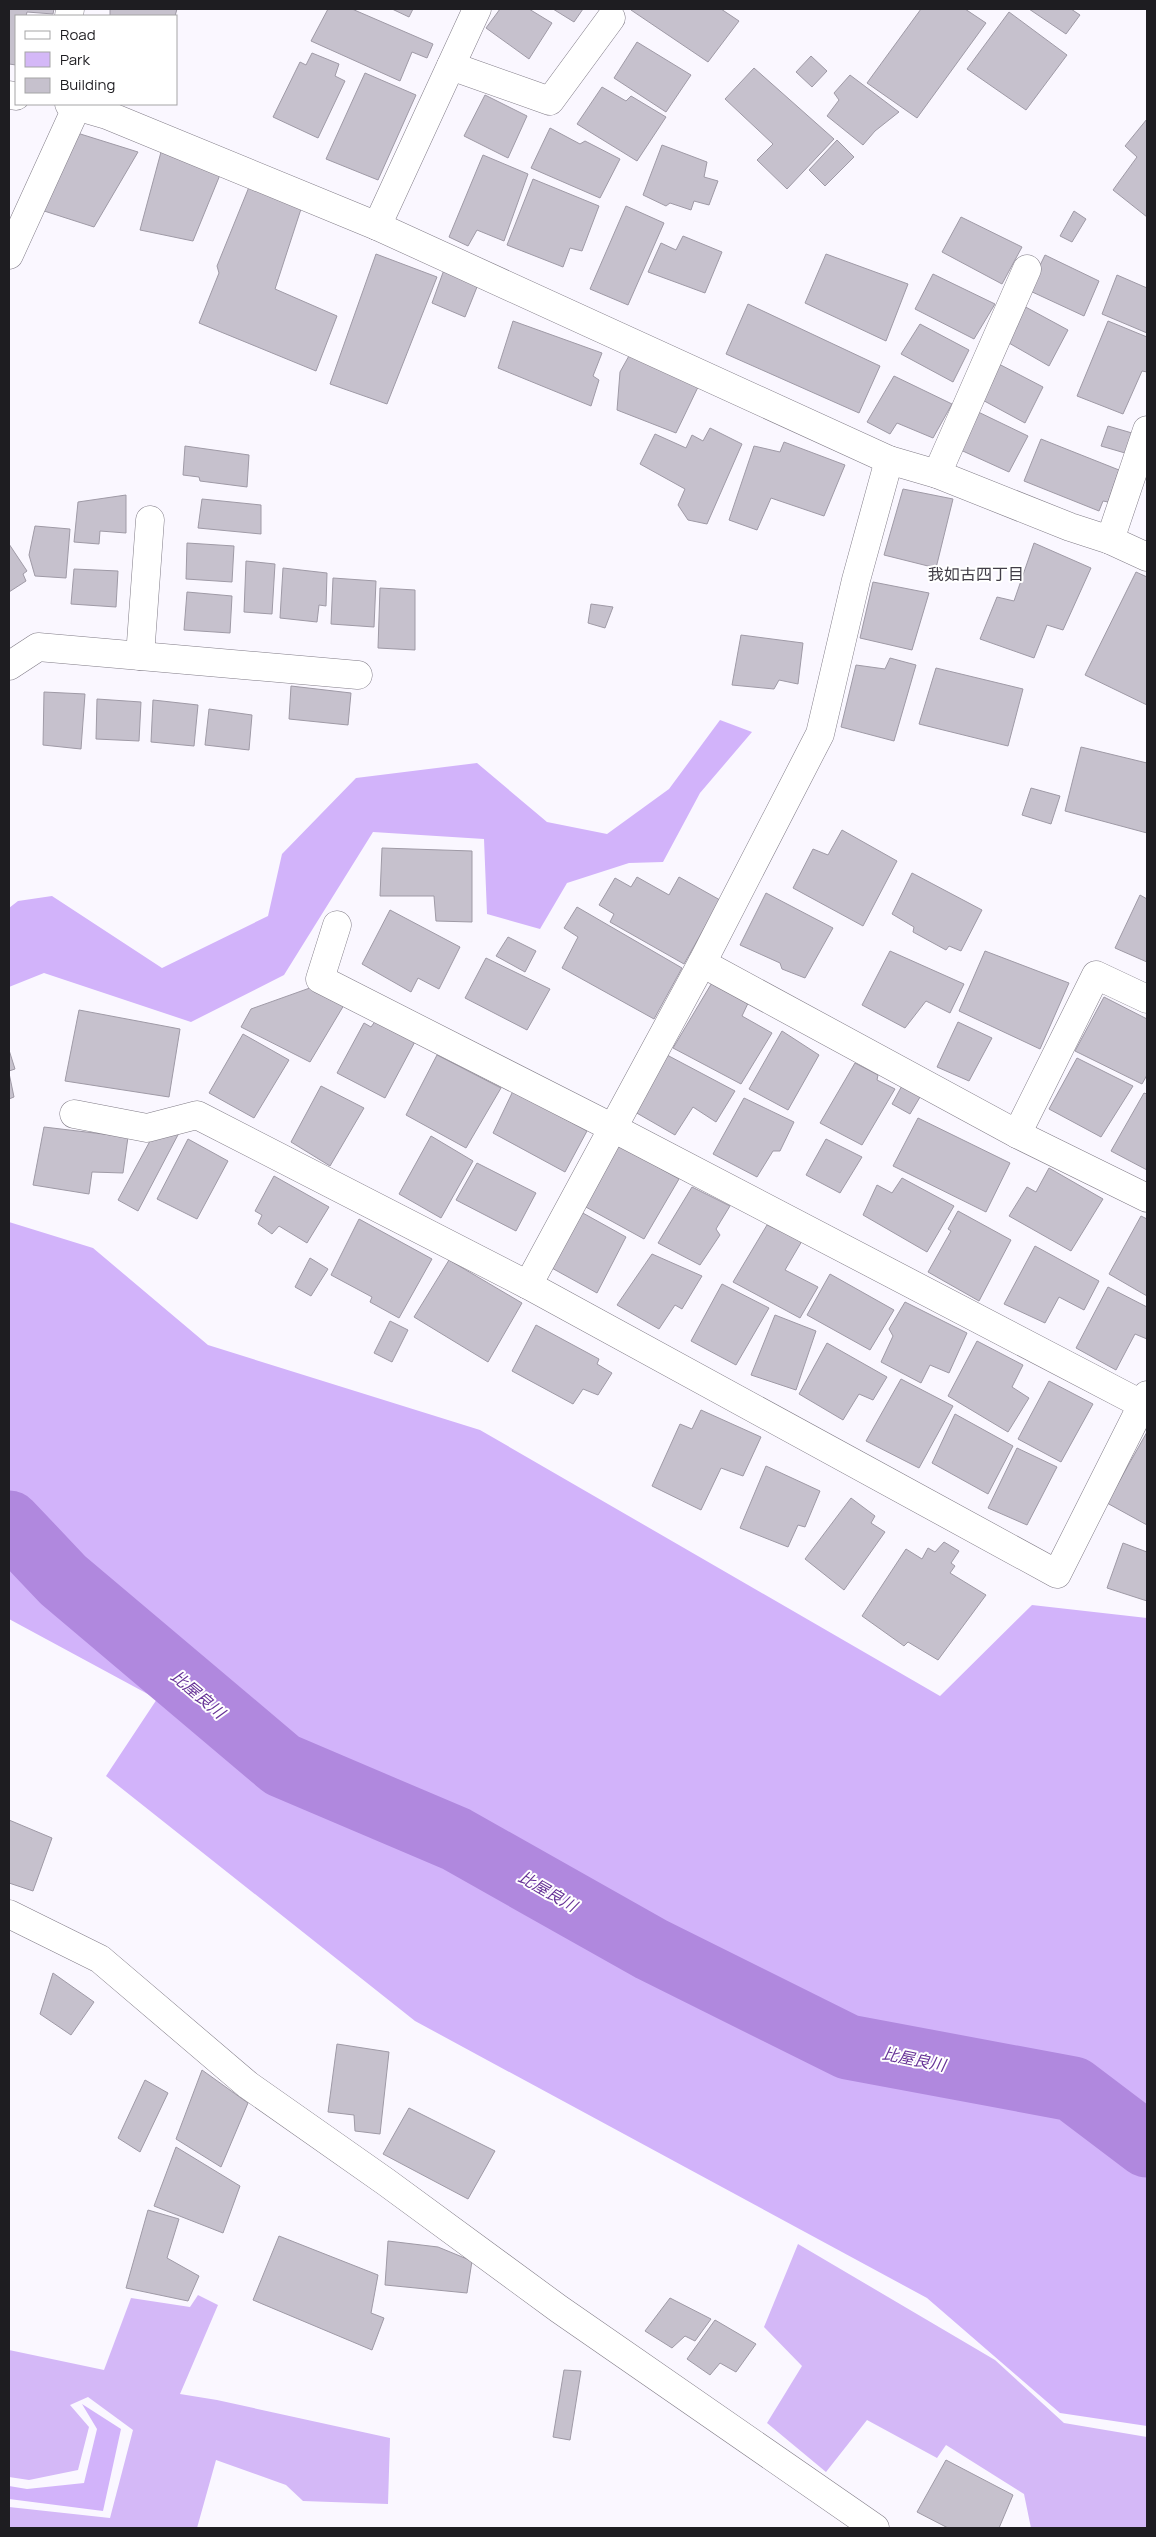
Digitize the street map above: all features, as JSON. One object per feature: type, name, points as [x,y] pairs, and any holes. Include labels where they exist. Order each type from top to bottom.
[{"type":"street","points":[[377,226],[477,9]]},
{"type":"street","points":[[451,66],[550,101],[611,18]]},
{"type":"street","points":[[9,255],[73,105],[107,115],[377,226],[889,460],[937,474],[1070,527],[1110,540],[1147,557]]},
{"type":"street","points":[[937,474],[1027,269]]},
{"type":"street","points":[[1110,540],[1147,430]]},
{"type":"street","points":[[528,1285],[702,963],[820,734],[856,580],[889,460]]},
{"type":"street","points":[[140,656],[150,520]]},
{"type":"street","points":[[9,666],[38,647],[358,675]]},
{"type":"street","points":[[74,1114],[147,1128],[197,1115],[528,1285],[1056,1574],[1146,1402],[320,979],[337,925]]},
{"type":"street","points":[[702,963],[1018,1134],[1147,1198]]},
{"type":"street","points":[[1018,1134],[1096,976],[1147,999]]},
{"type":"street","points":[[9,1914],[100,1959],[248,2085],[386,2182],[560,2309],[875,2528]]},
{"type":"green space","points":[[798,2244],[995,2360],[1064,2423],[1147,2437],[1147,2528],[1031,2528],[1024,2494],[946,2445],[937,2458],[867,2420],[826,2472],[767,2423],[802,2366],[764,2327]]},
{"type":"green space","points":[[198,2295],[218,2305],[180,2394],[217,2400],[390,2438],[388,2504],[303,2501],[286,2485],[216,2460],[197,2528],[9,2528],[9,2507],[110,2518],[133,2430],[88,2397],[70,2405],[89,2427],[78,2470],[29,2480],[9,2477],[9,2350],[104,2370],[131,2298],[190,2307]]},
{"type":"shaded area","points":[[720,720],[752,732],[700,793],[663,862],[629,863],[567,883],[540,929],[487,914],[484,839],[373,832],[284,975],[191,1022],[44,973],[9,987],[9,908],[18,901],[52,896],[162,968],[268,916],[282,854],[356,778],[477,763],[547,822],[607,834],[669,789]]},
{"type":"shaded area","points":[[9,1222],[93,1248],[208,1345],[480,1430],[940,1696],[1032,1605],[1147,1618],[1147,2426],[1060,2413],[927,2298],[415,2021],[106,1776],[157,1699],[9,1619]]},
{"type":"shaded area","points":[[82,2404],[121,2429],[103,2511],[9,2499],[9,2486],[27,2489],[84,2483],[97,2429]]},
{"type":"building","points":[[9,9],[54,9],[53,14],[27,12],[26,15],[15,15],[15,65],[9,64]]},
{"type":"building","points":[[110,9],[177,9],[175,15],[110,15]]},
{"type":"building","points":[[328,9],[352,9],[433,44],[427,58],[412,52],[400,81],[311,41]]},
{"type":"building","points":[[392,9],[413,9],[409,17]]},
{"type":"building","points":[[500,9],[529,9],[552,23],[529,59],[486,28]]},
{"type":"building","points":[[553,9],[583,9],[574,22]]},
{"type":"building","points":[[632,9],[721,9],[739,21],[708,62]]},
{"type":"building","points":[[921,9],[965,9],[986,23],[917,118],[867,83]]},
{"type":"building","points":[[1029,9],[1071,9],[1080,15],[1066,34]]},
{"type":"building","points":[[1009,12],[1067,55],[1026,110],[967,69]]},
{"type":"building","points":[[637,42],[691,75],[666,112],[614,78]]},
{"type":"building","points":[[312,53],[339,64],[335,76],[345,81],[318,138],[273,117],[300,62],[306,65]]},
{"type":"building","points":[[811,56],[827,71],[812,87],[796,72]]},
{"type":"building","points":[[754,68],[834,139],[787,189],[757,160],[773,144],[725,99]]},
{"type":"building","points":[[365,73],[416,95],[378,180],[326,159]]},
{"type":"building","points":[[850,75],[899,112],[875,131],[863,145],[827,116],[839,100],[834,93]]},
{"type":"building","points":[[602,87],[626,101],[631,96],[666,117],[637,161],[577,124]]},
{"type":"building","points":[[485,95],[527,116],[508,158],[464,136]]},
{"type":"building","points":[[1147,119],[1147,217],[1113,190],[1137,157],[1125,146]]},
{"type":"building","points":[[550,128],[580,144],[585,141],[620,159],[600,198],[531,168]]},
{"type":"building","points":[[74,132],[138,152],[94,227],[38,209]]},
{"type":"building","points":[[837,140],[854,157],[825,186],[809,170]]},
{"type":"building","points":[[662,145],[707,162],[704,177],[718,181],[709,205],[694,201],[691,210],[670,203],[666,206],[643,195]]},
{"type":"building","points":[[161,152],[222,170],[193,241],[140,230]]},
{"type":"building","points":[[483,155],[528,174],[504,241],[477,230],[468,246],[449,237]]},
{"type":"building","points":[[533,179],[599,206],[582,251],[570,248],[563,267],[507,245]]},
{"type":"building","points":[[249,187],[302,206],[275,289],[337,316],[316,371],[199,323],[219,273],[217,266]]},
{"type":"building","points":[[626,206],[664,223],[628,305],[590,289]]},
{"type":"building","points":[[1074,211],[1086,219],[1072,242],[1060,236]]},
{"type":"building","points":[[961,217],[1022,247],[1002,284],[942,252]]},
{"type":"building","points":[[683,236],[722,252],[705,293],[648,272],[661,243],[676,250]]},
{"type":"building","points":[[376,254],[437,277],[387,404],[330,384]]},
{"type":"building","points":[[826,254],[908,284],[886,341],[805,303]]},
{"type":"building","points":[[1045,255],[1099,281],[1084,316],[1028,290]]},
{"type":"building","points":[[445,267],[479,282],[465,317],[432,303]]},
{"type":"building","points":[[933,274],[995,304],[974,339],[915,309]]},
{"type":"building","points":[[1117,275],[1147,288],[1147,333],[1102,314]]},
{"type":"building","points":[[748,304],[880,366],[859,413],[726,354]]},
{"type":"building","points":[[1020,304],[1068,330],[1049,366],[1002,339]]},
{"type":"building","points":[[513,321],[602,353],[593,376],[599,380],[591,406],[498,368]]},
{"type":"building","points":[[1108,321],[1147,337],[1147,372],[1142,371],[1123,414],[1077,396]]},
{"type":"building","points":[[920,324],[969,350],[953,382],[901,354]]},
{"type":"building","points":[[630,354],[699,385],[676,433],[617,410],[620,372]]},
{"type":"building","points":[[995,362],[1043,387],[1025,423],[977,397]]},
{"type":"building","points":[[894,376],[952,404],[933,438],[897,423],[890,434],[867,422]]},
{"type":"building","points":[[972,409],[1028,436],[1009,472],[954,447]]},
{"type":"building","points":[[1108,426],[1132,433],[1125,453],[1101,446]]},
{"type":"building","points":[[710,428],[742,444],[707,524],[688,520],[678,505],[685,489],[640,464],[655,434],[686,448],[692,435],[703,441]]},
{"type":"building","points":[[1041,439],[1119,470],[1108,502],[1103,501],[1099,511],[1024,481]]},
{"type":"building","points":[[784,442],[845,465],[824,516],[771,498],[757,530],[729,520],[754,446],[780,452]]},
{"type":"building","points":[[185,446],[249,455],[247,487],[200,481],[199,477],[183,475]]},
{"type":"building","points":[[903,489],[953,499],[936,568],[884,555]]},
{"type":"building","points":[[126,495],[126,533],[100,531],[99,544],[74,542],[78,502]]},
{"type":"building","points":[[202,499],[261,505],[261,534],[198,528]]},
{"type":"building","points":[[35,526],[70,529],[66,578],[35,576],[29,555]]},
{"type":"building","points":[[187,543],[234,546],[232,582],[186,579]]},
{"type":"building","points":[[1034,543],[1091,568],[1063,630],[1047,625],[1034,658],[980,639],[997,597],[1014,601]]},
{"type":"building","points":[[9,544],[27,571],[23,574],[26,581],[9,592]]},
{"type":"building","points":[[246,561],[275,564],[272,614],[244,612]]},
{"type":"building","points":[[283,568],[327,573],[326,606],[319,605],[317,622],[280,618]]},
{"type":"building","points":[[74,569],[118,571],[116,607],[71,604]]},
{"type":"building","points":[[1136,572],[1147,577],[1147,705],[1085,675]]},
{"type":"building","points":[[333,578],[376,581],[374,627],[331,624]]},
{"type":"building","points":[[873,582],[929,593],[912,650],[860,638]]},
{"type":"building","points":[[380,588],[415,590],[415,650],[378,648]]},
{"type":"building","points":[[187,592],[232,596],[230,633],[184,630]]},
{"type":"building","points":[[591,604],[613,607],[605,628],[588,623]]},
{"type":"building","points":[[741,635],[803,643],[798,684],[779,680],[774,689],[732,685]]},
{"type":"building","points":[[890,658],[916,665],[894,741],[841,727],[856,665],[885,669]]},
{"type":"building","points":[[936,668],[1023,689],[1008,746],[919,724]]},
{"type":"building","points":[[291,686],[351,693],[348,725],[289,719]]},
{"type":"building","points":[[44,692],[85,694],[81,749],[43,745]]},
{"type":"building","points":[[97,699],[141,702],[139,741],[96,739]]},
{"type":"building","points":[[153,700],[198,705],[194,746],[151,742]]},
{"type":"building","points":[[209,709],[252,715],[249,750],[205,745]]},
{"type":"building","points":[[1081,747],[1147,763],[1147,833],[1065,811]]},
{"type":"building","points":[[1031,788],[1060,796],[1051,824],[1022,815]]},
{"type":"building","points":[[842,830],[897,861],[863,926],[793,888],[813,849],[828,855]]},
{"type":"building","points":[[382,848],[472,851],[472,922],[436,921],[434,896],[380,896]]},
{"type":"building","points":[[912,873],[982,910],[961,951],[949,946],[946,950],[913,932],[914,927],[892,914]]},
{"type":"building","points":[[637,877],[669,895],[679,877],[720,900],[684,964],[610,922],[614,914],[599,905],[615,878],[631,887]]},
{"type":"building","points":[[766,893],[833,928],[805,978],[782,969],[780,963],[740,945]]},
{"type":"building","points":[[1140,895],[1147,899],[1147,962],[1115,948]]},
{"type":"building","points":[[577,907],[682,968],[654,1019],[562,968],[578,937],[564,928]]},
{"type":"building","points":[[390,910],[460,947],[439,989],[418,978],[411,992],[362,964]]},
{"type":"building","points":[[508,937],[536,951],[525,972],[496,956]]},
{"type":"building","points":[[890,951],[964,984],[950,1013],[926,1001],[905,1028],[862,1005]]},
{"type":"building","points":[[985,951],[1069,983],[1040,1049],[959,1011]]},
{"type":"building","points":[[486,958],[550,989],[527,1030],[465,998]]},
{"type":"building","points":[[713,981],[750,999],[742,1016],[772,1033],[741,1084],[673,1048]]},
{"type":"building","points":[[321,984],[347,1000],[310,1062],[241,1027],[251,1009]]},
{"type":"building","points":[[1104,997],[1147,1019],[1147,1075],[1142,1084],[1075,1051]]},
{"type":"building","points":[[79,1010],[180,1029],[169,1097],[65,1081]]},
{"type":"building","points":[[379,1016],[418,1036],[385,1098],[337,1073],[364,1023],[371,1027]]},
{"type":"building","points":[[958,1022],[992,1038],[969,1081],[937,1067]]},
{"type":"building","points":[[782,1031],[819,1055],[788,1110],[749,1089]]},
{"type":"building","points":[[243,1034],[289,1060],[254,1118],[209,1093]]},
{"type":"building","points":[[9,1050],[15,1069],[9,1071]]},
{"type":"building","points":[[437,1055],[501,1088],[466,1148],[406,1115]]},
{"type":"building","points":[[667,1055],[735,1091],[716,1122],[693,1107],[675,1135],[635,1112]]},
{"type":"building","points":[[1077,1058],[1133,1086],[1101,1137],[1049,1109]]},
{"type":"building","points":[[855,1063],[878,1075],[877,1080],[895,1089],[862,1145],[820,1123]]},
{"type":"building","points":[[9,1073],[14,1097],[9,1099]]},
{"type":"building","points":[[904,1082],[923,1092],[910,1114],[892,1104]]},
{"type":"building","points":[[321,1086],[364,1108],[330,1166],[291,1142]]},
{"type":"building","points":[[513,1091],[587,1131],[565,1172],[493,1133]]},
{"type":"building","points":[[1144,1093],[1147,1094],[1147,1170],[1111,1151]]},
{"type":"building","points":[[744,1098],[794,1122],[780,1151],[773,1151],[757,1177],[713,1154]]},
{"type":"building","points":[[918,1118],[1010,1163],[986,1212],[893,1166]]},
{"type":"building","points":[[44,1127],[128,1137],[123,1173],[92,1172],[89,1194],[33,1185]]},
{"type":"building","points":[[156,1130],[180,1131],[138,1211],[118,1200]]},
{"type":"building","points":[[431,1136],[473,1161],[441,1218],[399,1194]]},
{"type":"building","points":[[188,1139],[228,1161],[197,1219],[157,1199]]},
{"type":"building","points":[[826,1139],[862,1157],[840,1193],[806,1175]]},
{"type":"building","points":[[617,1144],[679,1179],[644,1239],[584,1206]]},
{"type":"building","points":[[477,1163],[536,1193],[516,1231],[456,1200]]},
{"type":"building","points":[[1049,1168],[1103,1199],[1071,1251],[1009,1216],[1027,1187],[1036,1192]]},
{"type":"building","points":[[274,1176],[329,1207],[307,1243],[279,1226],[272,1234],[258,1224],[262,1215],[255,1211]]},
{"type":"building","points":[[902,1178],[954,1206],[927,1252],[863,1215],[877,1185],[892,1193]]},
{"type":"building","points":[[692,1187],[730,1206],[716,1229],[720,1235],[700,1265],[658,1243]]},
{"type":"building","points":[[958,1211],[1011,1240],[979,1301],[928,1272],[951,1231],[948,1229]]},
{"type":"building","points":[[581,1212],[626,1237],[597,1293],[550,1267]]},
{"type":"building","points":[[1141,1216],[1147,1219],[1147,1296],[1109,1274]]},
{"type":"building","points":[[359,1219],[432,1259],[399,1318],[370,1302],[372,1297],[331,1275]]},
{"type":"building","points":[[767,1225],[802,1241],[785,1270],[818,1287],[800,1318],[733,1282]]},
{"type":"building","points":[[1035,1246],[1099,1281],[1084,1310],[1059,1297],[1045,1323],[1004,1304]]},
{"type":"building","points":[[652,1254],[702,1276],[682,1309],[675,1305],[659,1329],[617,1305]]},
{"type":"building","points":[[310,1258],[328,1269],[311,1296],[295,1287]]},
{"type":"building","points":[[449,1260],[522,1303],[488,1362],[414,1317]]},
{"type":"building","points":[[830,1274],[894,1310],[870,1350],[807,1315]]},
{"type":"building","points":[[722,1284],[769,1308],[736,1365],[691,1341]]},
{"type":"building","points":[[1108,1287],[1147,1307],[1147,1339],[1135,1334],[1116,1370],[1076,1348]]},
{"type":"building","points":[[905,1302],[967,1333],[949,1373],[930,1365],[921,1383],[881,1362],[893,1336],[889,1329]]},
{"type":"building","points":[[775,1315],[816,1331],[796,1390],[751,1375]]},
{"type":"building","points":[[390,1321],[408,1330],[392,1362],[374,1353]]},
{"type":"building","points":[[536,1325],[599,1359],[597,1364],[612,1373],[598,1395],[583,1389],[573,1404],[512,1371]]},
{"type":"building","points":[[977,1341],[1023,1365],[1012,1387],[1029,1398],[1008,1432],[948,1396]]},
{"type":"building","points":[[827,1343],[887,1377],[873,1400],[859,1394],[843,1420],[799,1394]]},
{"type":"building","points":[[901,1379],[953,1406],[919,1468],[866,1441]]},
{"type":"building","points":[[1049,1381],[1093,1404],[1061,1462],[1018,1439]]},
{"type":"building","points":[[701,1410],[761,1437],[743,1476],[721,1468],[701,1510],[652,1486],[680,1424],[692,1429]]},
{"type":"building","points":[[955,1414],[1013,1446],[988,1494],[932,1463]]},
{"type":"building","points":[[1147,1432],[1147,1525],[1107,1503]]},
{"type":"building","points":[[1017,1448],[1057,1467],[1027,1525],[988,1508]]},
{"type":"building","points":[[766,1466],[820,1491],[805,1527],[798,1525],[788,1547],[740,1528]]},
{"type":"building","points":[[851,1498],[875,1516],[871,1523],[885,1532],[844,1590],[805,1559]]},
{"type":"building","points":[[944,1542],[959,1551],[951,1563],[955,1566],[950,1573],[986,1595],[938,1660],[908,1642],[904,1646],[862,1616],[906,1549],[922,1559],[928,1548],[935,1552]]},
{"type":"building","points":[[1123,1543],[1147,1552],[1147,1601],[1107,1588]]},
{"type":"building","points":[[9,1820],[52,1838],[33,1891],[9,1883]]},
{"type":"building","points":[[53,1973],[94,2002],[71,2035],[40,2014]]},
{"type":"building","points":[[337,2044],[389,2052],[380,2134],[355,2131],[354,2115],[328,2112]]},
{"type":"building","points":[[202,2070],[248,2103],[221,2167],[176,2139]]},
{"type":"building","points":[[145,2080],[168,2093],[140,2152],[118,2138]]},
{"type":"building","points":[[409,2108],[495,2151],[468,2199],[383,2154]]},
{"type":"building","points":[[176,2147],[240,2186],[223,2233],[154,2206]]},
{"type":"building","points":[[148,2210],[179,2219],[167,2258],[199,2276],[188,2301],[126,2288]]},
{"type":"building","points":[[279,2236],[378,2275],[371,2313],[384,2318],[372,2350],[253,2300]]},
{"type":"building","points":[[388,2241],[438,2247],[472,2261],[467,2293],[385,2285]]},
{"type":"building","points":[[670,2298],[711,2319],[695,2341],[685,2336],[672,2348],[645,2331]]},
{"type":"building","points":[[715,2320],[756,2344],[736,2372],[720,2363],[710,2375],[687,2359]]},
{"type":"building","points":[[564,2370],[581,2371],[570,2440],[553,2437]]},
{"type":"building","points":[[946,2460],[1013,2495],[999,2528],[948,2528],[917,2512]]},
{"type":"waterway","name":"比屋良川","points":[[9,1523],[63,1580],[282,1765],[456,1839],[651,1949],[848,2047],[1073,2089],[1147,2145]]},
{"type":"district","name":"我如古四丁目","points":[[976,574]]}]
